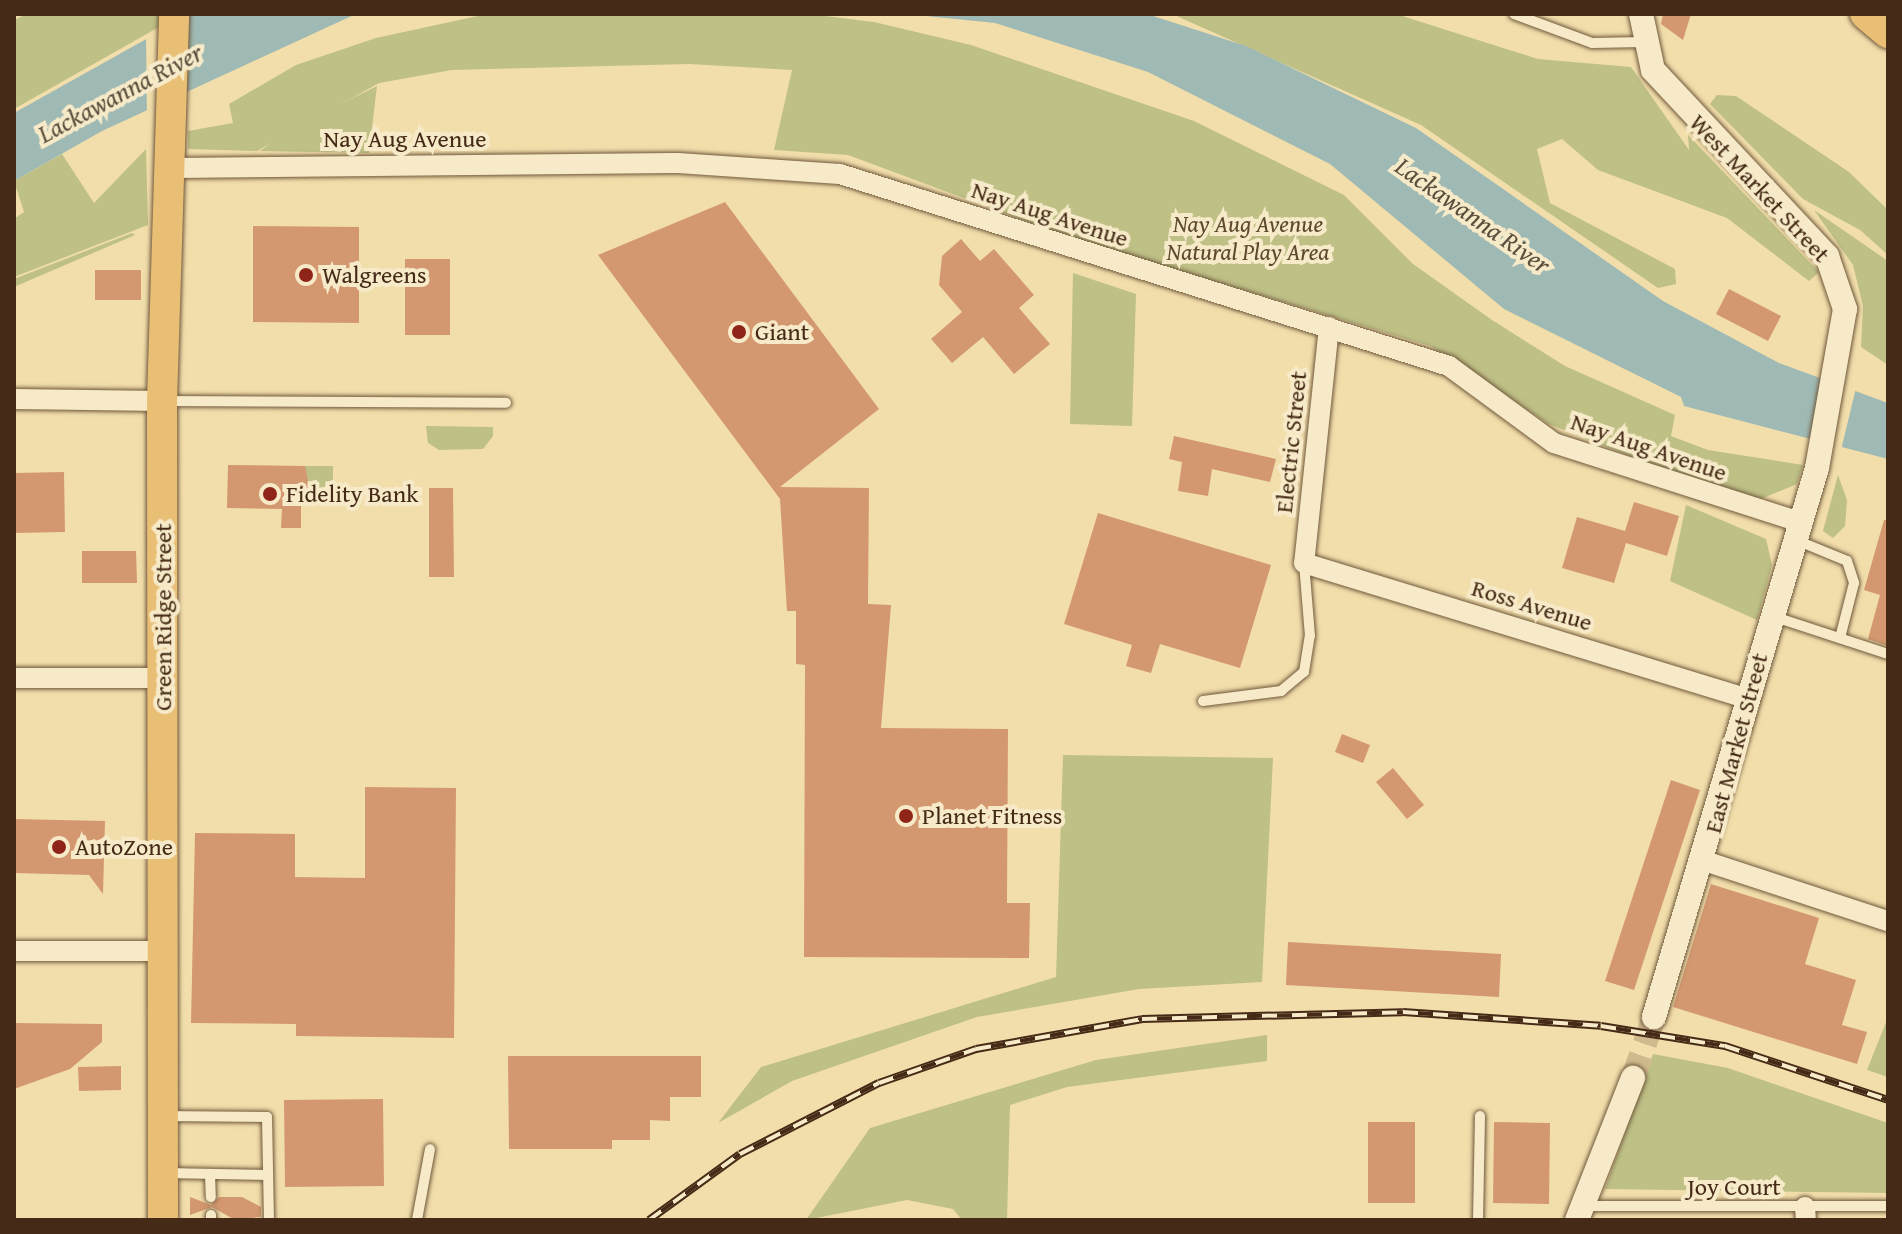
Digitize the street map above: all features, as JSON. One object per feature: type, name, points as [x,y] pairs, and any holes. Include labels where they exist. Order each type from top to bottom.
[{"type":"main road","name":"Green Ridge Street","points":[[163,1220],[162,401],[172,168],[174,14]]},
{"type":"main road","points":[[1865,14],[1888,33]]},
{"type":"street","name":"West Market Street","points":[[1641,14],[1644,42],[1669,91],[1827,256],[1845,309],[1840,368],[1817,468]]},
{"type":"street","name":"Nay Aug Avenue","points":[[172,168],[238,164],[678,163],[840,174],[1449,366],[1554,443],[1798,531]]},
{"type":"street","name":"Electric Street","points":[[1304,563],[1329,327]]},
{"type":"street","points":[[14,399],[162,401]]},
{"type":"street","name":"East Market Street","points":[[1654,1017],[1705,861],[1745,698],[1817,468]]},
{"type":"street","name":"Ross Avenue","points":[[1304,563],[1745,698]]},
{"type":"street","points":[[14,678],[163,678]]},
{"type":"street","points":[[1705,861],[1888,921]]},
{"type":"street","points":[[14,951],[163,951]]},
{"type":"street","points":[[1578,1213],[1633,1078]]},
{"type":"lane","points":[[1514,14],[1592,43],[1644,42]]},
{"type":"lane","points":[[162,401],[506,403]]},
{"type":"lane","points":[[1798,531],[1847,561],[1854,583],[1840,638]]},
{"type":"lane","points":[[1203,701],[1281,691],[1304,672],[1310,645],[1304,563]]},
{"type":"lane","points":[[1772,616],[1888,654]]},
{"type":"lane","points":[[163,1116],[267,1117],[269,1220]]},
{"type":"lane","points":[[1478,1220],[1480,1116]]},
{"type":"lane","points":[[417,1220],[430,1149]]},
{"type":"lane","points":[[163,1173],[268,1175]]},
{"type":"lane","points":[[210,1174],[211,1197]]},
{"type":"lane","name":"Joy Court","points":[[1578,1213],[1806,1214],[1888,1206]]},
{"type":"green space","points":[[27,14],[182,14],[14,109],[14,20]]},
{"type":"green space","name":"Nay Aug Avenue Natural Play Area","points":[[487,14],[809,14],[874,22],[971,45],[1194,121],[1344,195],[1413,264],[1492,320],[1565,366],[1675,415],[1671,436],[1708,450],[1803,465],[1797,484],[1761,499],[1657,467],[1549,424],[1430,346],[1068,237],[848,155],[774,150],[792,70],[689,64],[452,70],[379,83],[257,151],[188,149],[188,131],[233,123],[229,104],[296,65],[376,38]]},
{"type":"green space","points":[[1172,14],[1396,14],[1538,59],[1631,67],[1689,150],[1688,135],[1819,272],[1809,281],[1727,218],[1598,170],[1562,139],[1537,149],[1550,203],[1675,269],[1676,284],[1658,288],[1421,125]]},
{"type":"green space","points":[[377,86],[369,153],[260,151],[290,129]]},
{"type":"green space","points":[[1717,95],[1736,96],[1849,172],[1888,210],[1888,255],[1860,230],[1803,199],[1710,104]]},
{"type":"green space","points":[[146,149],[148,225],[14,277],[14,219],[24,212],[14,181],[62,154],[94,203]]},
{"type":"green space","points":[[1814,210],[1888,261],[1888,365],[1861,347],[1863,306],[1853,265]]},
{"type":"green space","points":[[132,233],[135,235],[14,287],[14,279]]},
{"type":"green space","points":[[1073,273],[1136,294],[1132,426],[1070,424]]},
{"type":"green space","points":[[426,426],[493,427],[493,436],[483,449],[439,450],[428,443]]},
{"type":"green space","points":[[305,466],[333,466],[333,491],[304,491]]},
{"type":"green space","points":[[1838,475],[1847,500],[1845,526],[1833,538],[1823,531]]},
{"type":"green space","points":[[1686,505],[1766,539],[1772,565],[1757,620],[1670,581]]},
{"type":"green space","points":[[1063,755],[1273,758],[1262,982],[1139,989],[977,1017],[792,1081],[718,1123],[761,1067],[1056,977]]},
{"type":"green space","points":[[1888,1017],[1888,1077],[1867,1070]]},
{"type":"green space","points":[[1267,1035],[1267,1061],[1067,1087],[1010,1105],[1007,1220],[962,1220],[953,1209],[907,1200],[806,1220],[870,1128],[1096,1060]]},
{"type":"green space","points":[[1653,1054],[1728,1068],[1888,1123],[1888,1193],[1605,1189]]},
{"type":"water","name":"Lackawanna River","points":[[191,14],[356,14],[102,131],[14,181],[14,113]]},
{"type":"water","name":"Lackawanna River","points":[[906,14],[1147,14],[1246,46],[1416,128],[1663,301],[1779,363],[1888,403],[1888,459],[1684,406],[1681,397],[1504,309],[1330,164],[1148,72],[995,23]]},
{"type":"pier","points":[[187,14],[187,95],[147,115],[146,35]]},
{"type":"pier","points":[[1829,378],[1856,388],[1841,450],[1809,445]]},
{"type":"building","points":[[1663,14],[1691,14],[1683,40],[1661,24]]},
{"type":"building","points":[[725,202],[879,409],[780,487],[869,488],[868,604],[891,605],[881,728],[1008,729],[1007,903],[1030,903],[1029,958],[804,957],[805,665],[796,664],[796,611],[787,611],[780,499],[598,255]]},
{"type":"building","name":"Walgreens","points":[[253,226],[359,227],[359,323],[253,322]]},
{"type":"building","points":[[961,239],[980,261],[994,249],[1034,295],[1019,308],[1050,344],[1014,374],[983,337],[952,363],[931,339],[962,312],[939,285],[942,256]]},
{"type":"building","points":[[405,259],[450,259],[450,335],[405,335]]},
{"type":"building","points":[[95,270],[141,270],[141,300],[95,300]]},
{"type":"building","points":[[1729,289],[1781,316],[1768,341],[1716,314]]},
{"type":"building","points":[[1174,436],[1276,459],[1270,482],[1212,469],[1208,496],[1178,491],[1182,462],[1169,459]]},
{"type":"building","name":"Fidelity Bank","points":[[228,465],[305,466],[313,505],[301,505],[301,528],[281,528],[282,509],[227,508]]},
{"type":"building","points":[[64,472],[65,532],[14,533],[14,473]]},
{"type":"building","points":[[429,488],[453,488],[454,577],[429,577]]},
{"type":"building","points":[[1634,502],[1679,516],[1667,556],[1626,543],[1614,583],[1562,568],[1577,517],[1625,531]]},
{"type":"building","points":[[1098,513],[1271,565],[1240,668],[1160,644],[1151,673],[1126,666],[1132,645],[1064,624]]},
{"type":"building","points":[[1884,520],[1888,520],[1888,646],[1868,639],[1880,595],[1864,590]]},
{"type":"building","points":[[82,551],[136,551],[137,583],[82,583]]},
{"type":"building","points":[[1342,734],[1370,745],[1363,763],[1335,752]]},
{"type":"building","points":[[1393,768],[1424,805],[1407,819],[1376,782]]},
{"type":"building","points":[[1671,780],[1700,790],[1634,990],[1605,981]]},
{"type":"building","points":[[365,787],[456,788],[454,1038],[296,1036],[296,1024],[191,1023],[195,833],[295,834],[295,877],[365,878]]},
{"type":"building","name":"AutoZone","points":[[14,819],[105,821],[103,894],[89,875],[14,873]]},
{"type":"building","points":[[1711,884],[1819,918],[1805,964],[1856,980],[1842,1025],[1867,1032],[1857,1064],[1673,1007]]},
{"type":"building","points":[[1288,942],[1501,954],[1499,997],[1286,985]]},
{"type":"building","points":[[14,1023],[102,1024],[102,1042],[70,1069],[14,1089]]},
{"type":"building","points":[[508,1056],[701,1056],[701,1097],[670,1097],[670,1121],[650,1120],[650,1140],[612,1140],[612,1149],[509,1149]]},
{"type":"building","points":[[121,1066],[121,1090],[79,1091],[78,1067]]},
{"type":"building","points":[[383,1099],[384,1186],[285,1187],[284,1100]]},
{"type":"building","points":[[1368,1122],[1415,1122],[1415,1203],[1368,1203]]},
{"type":"building","points":[[1494,1122],[1550,1123],[1549,1204],[1493,1203]]},
{"type":"building","points":[[190,1197],[211,1205],[219,1197],[242,1197],[261,1207],[261,1217],[235,1220],[212,1207],[190,1215]]},
{"type":"tunnel","points":[[1633,1078],[1654,1017]]},
{"type":"railway","points":[[649,1220],[740,1154],[879,1083],[976,1049],[1142,1019],[1403,1012],[1601,1026],[1725,1046],[1888,1100]]},
{"type":"place","name":"Walgreens","points":[[306,275]]},
{"type":"place","name":"Giant","points":[[739,332]]},
{"type":"place","name":"Fidelity Bank","points":[[270,494]]},
{"type":"place","name":"Planet Fitness","points":[[906,816]]},
{"type":"place","name":"AutoZone","points":[[59,847]]}]
